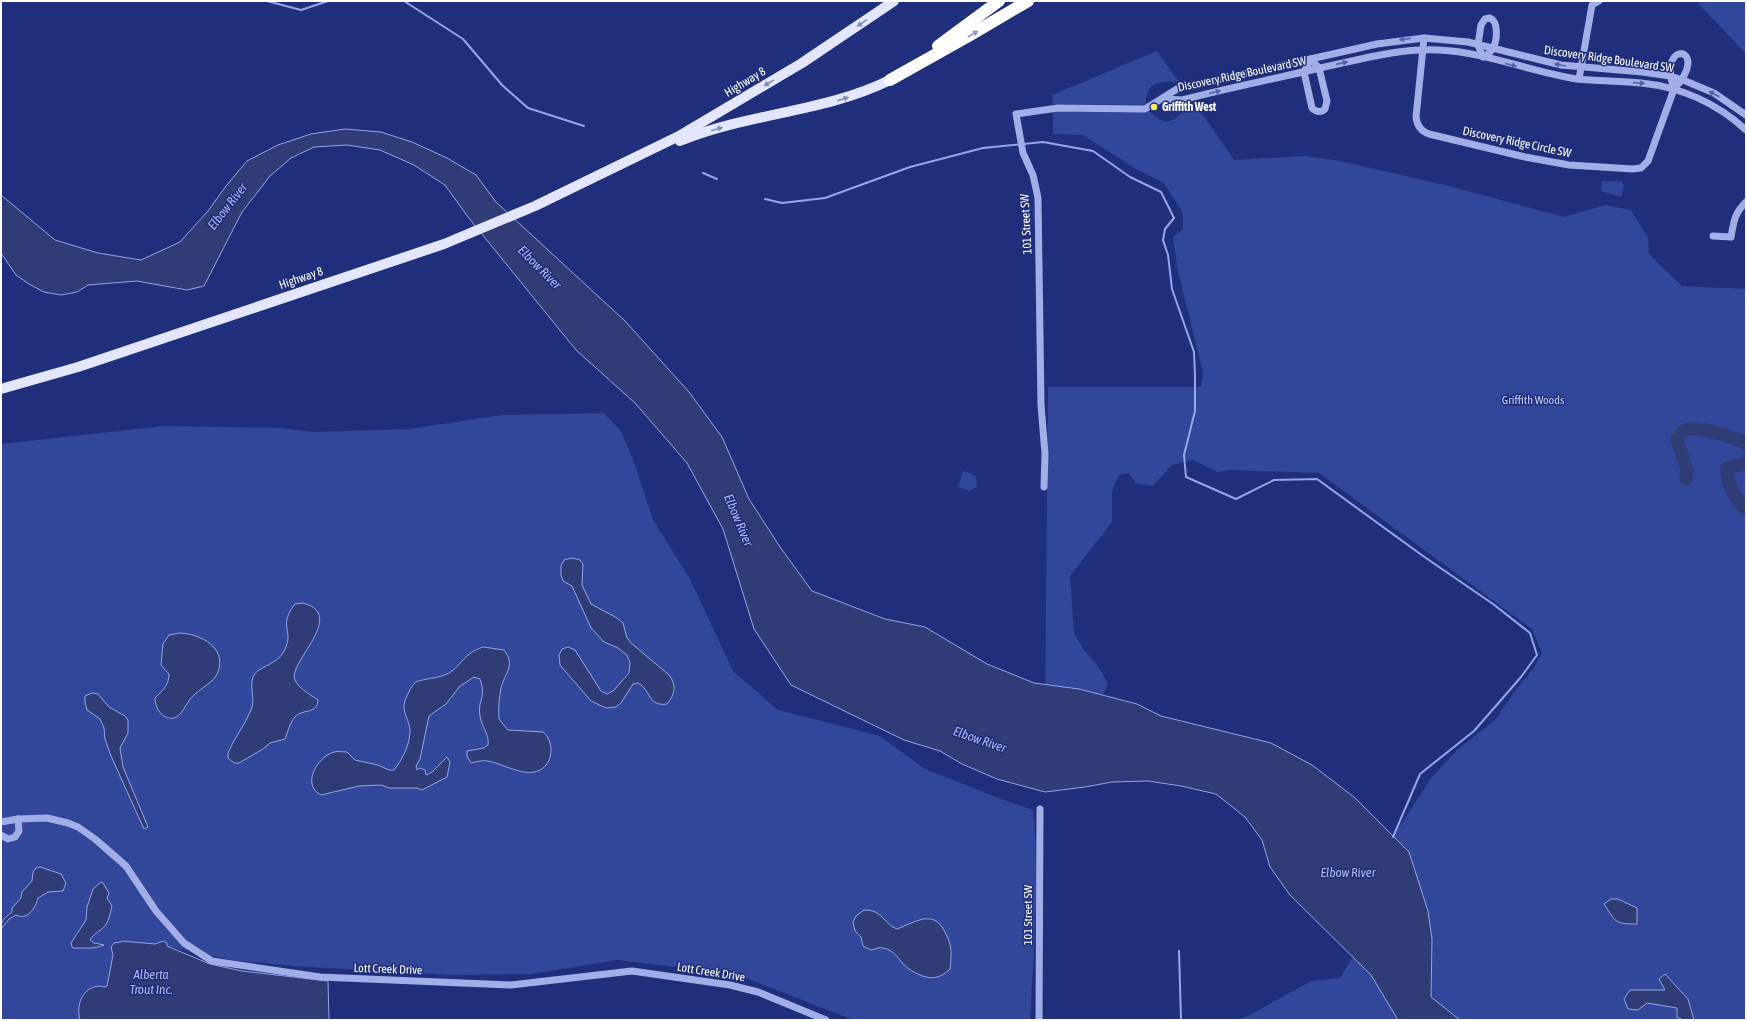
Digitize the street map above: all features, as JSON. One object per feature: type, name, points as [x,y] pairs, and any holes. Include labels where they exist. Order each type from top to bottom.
[{"type":"highway","points":[[890,80],[999,1]]},
{"type":"highway","points":[[890,80],[1028,1]]},
{"type":"main road","name":"Highway 8","points":[[1,389],[78,367],[444,244],[535,206],[654,149],[710,118],[802,63],[894,1]]},
{"type":"main road","name":"Highway 8","points":[[603,174],[695,135],[732,124],[838,101],[871,89],[890,80]]},
{"type":"street","points":[[1579,79],[1592,5],[1599,1]]},
{"type":"street","points":[[1490,18],[1497,25],[1493,48],[1483,57],[1478,44],[1482,22],[1485,19],[1490,18]]},
{"type":"street","name":"Discovery Ridge Boulevard SW","points":[[1163,99],[1177,89],[1390,41],[1424,38],[1456,40],[1478,44],[1537,60],[1581,68],[1642,72],[1670,76],[1714,93],[1746,116]]},
{"type":"street","name":"Discovery Ridge Circle SW","points":[[1424,38],[1416,116],[1417,122],[1422,130],[1429,134],[1546,162],[1591,167],[1641,168],[1648,161],[1674,89]]},
{"type":"street","name":"Discovery Ridge Boulevard SW","points":[[1163,99],[1182,100],[1398,51],[1449,50],[1483,57],[1534,71],[1579,79],[1642,83],[1674,89],[1698,98],[1716,108],[1746,130]]},
{"type":"street","points":[[1679,53],[1687,56],[1689,61],[1683,80],[1674,89],[1670,76],[1670,70],[1675,56],[1679,53]]},
{"type":"street","points":[[1311,59],[1320,68],[1327,104],[1326,109],[1316,111],[1312,108],[1304,72],[1311,59]]},
{"type":"street","name":"101 Street SW","points":[[1044,487],[1045,454],[1041,405],[1038,198],[1033,175],[1022,149],[1016,114],[1058,108],[1145,110],[1163,99]]},
{"type":"street","points":[[1713,236],[1731,237],[1735,216],[1738,210],[1746,202]]},
{"type":"street","name":"101 Street SW","points":[[1039,1020],[1040,809]]},
{"type":"street","name":"Lott Creek Drive","points":[[1,822],[18,819],[47,818],[59,820],[78,827],[95,839],[126,866],[156,911],[184,943],[212,961],[320,977],[511,985],[632,971],[730,985],[758,992],[826,1020]]},
{"type":"street","points":[[1,835],[8,839],[15,837],[19,831],[18,819]]},
{"type":"green space","points":[[1696,1],[1746,1],[1746,54]]},
{"type":"green space","points":[[1157,51],[1179,82],[1161,82],[1152,86],[1149,90],[1146,103],[1144,105],[1053,104],[1052,95]]},
{"type":"green space","name":"Griffith Woods","points":[[1195,103],[1234,160],[1305,156],[1340,161],[1445,185],[1564,217],[1605,205],[1631,210],[1648,238],[1649,254],[1682,286],[1746,289],[1746,1020],[1237,1020],[1248,1016],[1311,981],[1340,978],[1359,946],[1371,870],[1432,777],[1457,750],[1495,720],[1514,692],[1533,669],[1542,653],[1532,629],[1319,473],[1229,470],[1217,472],[1193,460],[1172,465],[1153,486],[1135,483],[1129,473],[1119,475],[1112,491],[1112,522],[1070,576],[1074,633],[1084,650],[1098,666],[1108,684],[1098,704],[1045,710],[1048,387],[1201,387],[1203,372],[1178,272],[1173,237],[1183,229],[1183,213],[1164,183],[1136,169],[1083,135],[1053,134],[1053,111],[1151,112],[1164,121],[1169,121],[1179,116]]},
{"type":"green space","points":[[1602,181],[1621,181],[1624,186],[1621,197],[1601,191]]},
{"type":"green space","points":[[604,413],[620,430],[632,456],[653,520],[690,579],[733,671],[778,710],[880,736],[925,769],[1033,810],[1036,888],[1035,941],[1030,1020],[853,1020],[736,974],[617,960],[532,974],[450,975],[294,966],[231,960],[162,945],[102,1013],[100,1020],[1,1020],[1,444],[164,426],[279,428],[315,432],[409,429],[502,415]]},
{"type":"green space","points":[[963,471],[975,477],[977,487],[970,491],[958,487]]},
{"type":"water","name":"Elbow River","points":[[345,129],[381,132],[412,142],[447,158],[476,175],[496,202],[625,321],[689,392],[722,437],[749,499],[780,547],[812,591],[885,619],[925,627],[987,664],[1034,683],[1079,689],[1137,704],[1161,716],[1271,743],[1312,765],[1354,797],[1409,852],[1428,911],[1432,939],[1431,997],[1460,1020],[1398,1020],[1371,975],[1290,895],[1270,867],[1262,840],[1245,817],[1216,794],[1181,786],[1148,781],[1112,782],[1045,792],[997,779],[962,764],[940,751],[904,740],[791,685],[754,629],[723,529],[687,463],[635,403],[576,350],[468,217],[445,185],[414,165],[380,150],[347,145],[314,147],[291,158],[270,176],[242,212],[204,286],[187,290],[137,281],[88,285],[77,292],[61,295],[44,292],[16,275],[1,253],[1,195],[55,240],[98,253],[141,260],[180,242],[208,211],[247,161],[278,145],[311,134]]},
{"type":"water","points":[[572,558],[580,560],[583,564],[582,585],[591,604],[617,618],[623,623],[627,638],[631,643],[672,679],[674,690],[672,697],[667,704],[656,703],[653,701],[638,683],[633,684],[621,703],[616,707],[606,708],[591,701],[560,665],[559,655],[562,649],[568,647],[575,650],[601,691],[607,694],[613,691],[629,673],[630,663],[627,655],[618,648],[604,642],[591,628],[572,586],[563,581],[561,566],[564,560]]},
{"type":"water","points":[[303,603],[315,609],[320,618],[313,640],[299,662],[295,672],[295,680],[302,689],[318,700],[316,707],[299,714],[294,718],[285,739],[270,743],[263,749],[239,763],[234,763],[228,758],[228,753],[249,716],[253,698],[253,677],[259,670],[274,662],[283,653],[288,641],[287,617],[295,604]]},
{"type":"water","points":[[180,633],[196,636],[210,644],[219,656],[220,663],[216,676],[210,683],[192,697],[177,717],[170,718],[166,717],[160,712],[156,706],[155,698],[165,687],[169,678],[169,674],[161,665],[163,644],[169,635]]},
{"type":"water","points":[[483,647],[504,650],[509,660],[508,669],[500,692],[499,719],[508,730],[543,732],[550,743],[551,748],[550,757],[546,765],[540,770],[525,772],[494,762],[481,761],[471,763],[467,756],[467,751],[484,748],[488,745],[487,734],[479,711],[483,690],[482,685],[480,679],[474,677],[460,686],[446,704],[429,716],[420,759],[416,766],[417,770],[420,768],[425,770],[426,775],[432,772],[447,757],[450,762],[447,777],[422,790],[417,788],[389,788],[381,785],[359,786],[321,795],[315,790],[312,785],[312,778],[317,765],[322,759],[334,752],[347,752],[355,760],[378,765],[389,770],[394,770],[405,753],[410,733],[404,705],[410,689],[416,682],[449,673],[454,670],[467,656]]},
{"type":"water","points":[[92,693],[98,694],[109,707],[125,716],[128,720],[128,733],[120,748],[123,767],[148,827],[144,829],[111,756],[105,739],[104,728],[100,719],[87,710],[85,696]]},
{"type":"water","points":[[40,867],[61,874],[66,883],[63,891],[48,892],[38,898],[33,909],[28,915],[16,915],[9,919],[1,929],[3,921],[12,912],[12,908],[21,898],[22,892],[32,881],[33,872],[36,868]]},
{"type":"water","points":[[101,882],[109,893],[107,898],[112,906],[105,925],[90,940],[94,943],[104,945],[93,948],[74,948],[72,947],[71,943],[86,920],[87,907],[93,889]]},
{"type":"water","points":[[1611,899],[1618,899],[1637,908],[1637,924],[1616,921],[1604,904]]},
{"type":"water","points":[[864,910],[875,912],[897,929],[923,919],[932,919],[936,921],[942,927],[948,938],[951,952],[950,969],[940,976],[930,978],[925,977],[909,969],[891,951],[887,949],[880,948],[871,950],[863,946],[861,937],[855,931],[853,922],[856,916]]},
{"type":"water","name":"Alberta Trout Inc.","points":[[122,941],[155,944],[163,941],[167,943],[167,946],[210,964],[242,971],[328,981],[329,1020],[79,1020],[80,1003],[84,994],[91,988],[107,986],[113,955],[111,947],[114,943]]},
{"type":"water","points":[[1665,974],[1688,999],[1694,1020],[1683,1020],[1677,1017],[1677,1008],[1647,1003],[1638,1010],[1628,1009],[1624,999],[1630,990],[1665,990],[1659,979]]},
{"type":"waterway","points":[[267,1],[301,10],[328,1]]},
{"type":"waterway","points":[[404,1],[463,39],[502,85],[528,108],[584,126]]},
{"type":"waterway","points":[[765,199],[782,203],[825,198],[910,167],[983,148],[1043,142],[1093,151],[1130,177],[1161,192],[1174,218],[1165,229],[1163,240],[1168,255],[1172,289],[1194,352],[1195,411],[1184,455],[1186,477],[1236,499],[1274,480],[1317,479],[1423,556],[1493,604],[1530,633],[1537,655],[1521,677],[1474,731],[1420,774],[1393,837]]},
{"type":"waterway","points":[[703,173],[717,179]]},
{"type":"waterway","points":[[1686,479],[1687,470],[1677,440],[1681,433],[1685,430],[1706,430],[1745,442],[1746,444]]},
{"type":"waterway","points":[[1746,463],[1727,468],[1728,480],[1732,491],[1746,510]]},
{"type":"waterway","points":[[1179,951],[1181,1020]]},
{"type":"place","name":"Griffith West","points":[[1154,107]]}]
